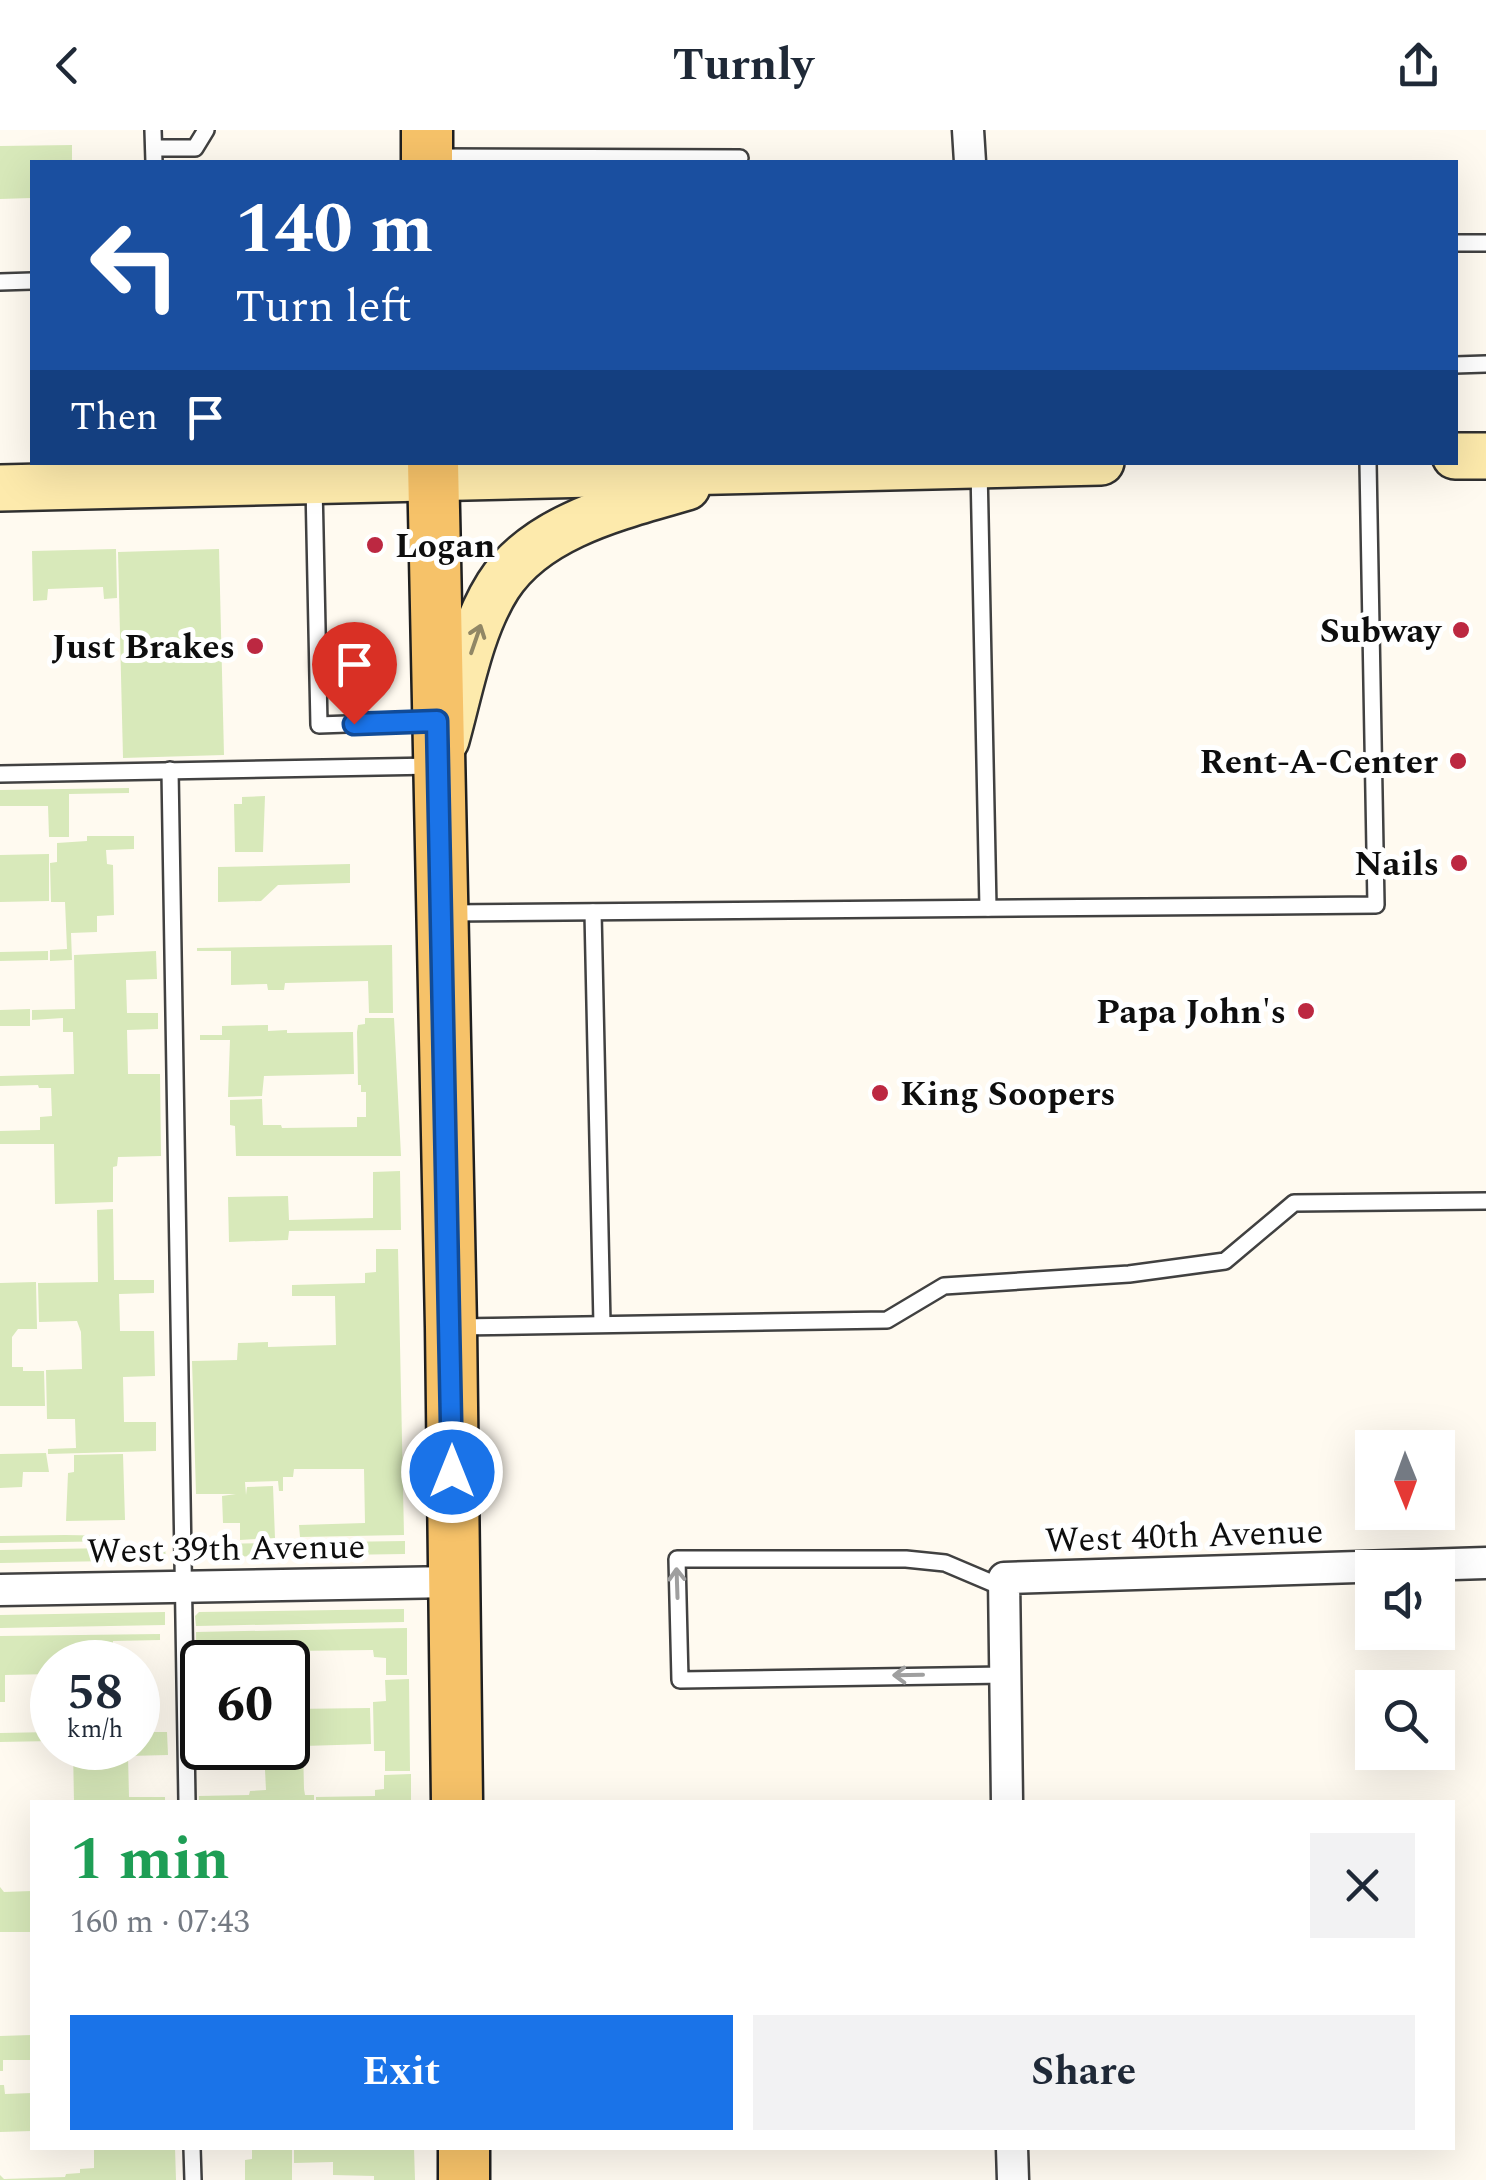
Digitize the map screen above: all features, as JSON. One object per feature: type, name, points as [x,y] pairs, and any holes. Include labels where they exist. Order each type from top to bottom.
[{"type":"main road","points":[[1458,456],[1486,456]]},
{"type":"main road","points":[[0,488],[161,474],[314,480],[433,470],[747,470],[940,465]]},
{"type":"main road","points":[[433,470],[457,1800]]},
{"type":"main road","points":[[438,744],[497,588],[518,561],[564,530],[614,508],[747,470]]},
{"type":"main road","points":[[464,2150],[464,2180]]},
{"type":"street","points":[[968,130],[970,160]]},
{"type":"street","name":"West 40th Avenue","points":[[1004,1583],[1486,1564]]},
{"type":"street","name":"West 39th Avenue","points":[[0,1590],[453,1582]]},
{"type":"street","points":[[1004,1583],[1007,1800]]},
{"type":"street","points":[[1012,2150],[1013,2180]]},
{"type":"lane","points":[[153,130],[154,155],[195,148],[206,130]]},
{"type":"lane","points":[[427,150],[532,160],[740,158]]},
{"type":"lane","points":[[1458,243],[1486,242]]},
{"type":"lane","points":[[0,282],[30,281]]},
{"type":"lane","points":[[1458,365],[1486,364]]},
{"type":"lane","points":[[979,465],[988,908]]},
{"type":"lane","points":[[442,913],[1376,905],[1368,465]]},
{"type":"lane","points":[[314,480],[319,725],[438,744]]},
{"type":"lane","points":[[0,774],[170,770],[438,744]]},
{"type":"lane","points":[[170,770],[187,1800]]},
{"type":"lane","points":[[593,912],[602,1324]]},
{"type":"lane","points":[[451,1327],[887,1320],[944,1286],[1129,1274],[1225,1261],[1294,1203],[1486,1201]]},
{"type":"lane","points":[[1004,1583],[945,1563],[906,1558],[676,1560],[680,1680],[1005,1675]]},
{"type":"lane","points":[[192,2150],[193,2180]]},
{"type":"green space","points":[[72,145],[72,160],[30,160],[30,198],[0,199],[0,146]]},
{"type":"green space","points":[[116,549],[117,598],[104,599],[103,587],[48,589],[47,600],[33,601],[32,551]]},
{"type":"green space","points":[[219,549],[224,755],[123,758],[118,552]]},
{"type":"green space","points":[[129,788],[129,793],[69,794],[69,837],[49,837],[48,806],[0,806],[0,790]]},
{"type":"green space","points":[[265,796],[263,852],[235,852],[234,804],[242,804],[242,797]]},
{"type":"green space","points":[[87,836],[134,836],[134,849],[106,850],[107,864],[113,865],[114,915],[97,916],[97,932],[71,933],[72,960],[50,961],[50,950],[67,949],[65,902],[51,902],[50,863],[57,862],[57,843],[87,841]]},
{"type":"green space","points":[[49,854],[49,901],[0,902],[0,855]]},
{"type":"green space","points":[[350,864],[350,883],[278,885],[261,901],[218,902],[218,867]]},
{"type":"green space","points":[[392,945],[393,1013],[369,1013],[368,981],[285,983],[284,990],[268,990],[267,984],[231,985],[231,951],[197,951],[197,948]]},
{"type":"green space","points":[[48,951],[48,960],[0,961],[0,952]]},
{"type":"green space","points":[[156,951],[157,979],[126,980],[127,1013],[158,1013],[158,1029],[127,1030],[128,1074],[160,1074],[161,1156],[118,1157],[117,1166],[113,1167],[113,1202],[55,1204],[54,1144],[0,1144],[0,1131],[40,1130],[40,1117],[52,1116],[51,1088],[0,1086],[0,1076],[74,1074],[73,1032],[63,1032],[63,1018],[32,1020],[32,1010],[75,1009],[74,955]]},
{"type":"green space","points":[[30,1009],[30,1026],[0,1026],[0,1010]]},
{"type":"green space","points":[[365,1018],[394,1018],[401,1156],[236,1156],[230,1100],[262,1099],[263,1125],[357,1127],[357,1117],[366,1117],[366,1092],[361,1092],[358,1085],[357,1032]]},
{"type":"green space","points":[[268,1025],[268,1031],[287,1033],[353,1032],[354,1074],[264,1076],[262,1096],[228,1097],[230,1040],[200,1040],[200,1035],[222,1035],[222,1026]]},
{"type":"green space","points":[[400,1171],[401,1230],[289,1231],[288,1240],[229,1242],[228,1197],[288,1196],[289,1220],[373,1218],[373,1172]]},
{"type":"green space","points":[[113,1209],[114,1280],[154,1280],[154,1293],[119,1294],[120,1331],[154,1331],[155,1376],[123,1377],[124,1422],[156,1422],[156,1451],[48,1454],[48,1449],[76,1448],[75,1419],[47,1419],[46,1370],[82,1369],[81,1332],[77,1321],[39,1322],[38,1283],[98,1282],[97,1210]]},
{"type":"green space","points":[[376,1249],[398,1249],[404,1535],[300,1537],[299,1525],[365,1523],[364,1469],[294,1469],[293,1477],[283,1477],[283,1491],[279,1491],[278,1481],[245,1482],[246,1495],[247,1487],[273,1486],[275,1538],[240,1540],[240,1523],[223,1523],[222,1496],[236,1494],[196,1494],[192,1361],[237,1360],[238,1343],[268,1342],[268,1347],[336,1345],[335,1296],[292,1296],[292,1285],[365,1283],[365,1273],[376,1272]]},
{"type":"green space","points":[[36,1282],[37,1329],[18,1329],[12,1337],[12,1367],[44,1371],[45,1406],[0,1406],[0,1283]]},
{"type":"green space","points":[[46,1453],[49,1472],[23,1472],[22,1487],[0,1488],[0,1454]]},
{"type":"green space","points":[[123,1454],[125,1520],[66,1521],[68,1473],[74,1472],[74,1455]]},
{"type":"green space","points":[[0,1536],[121,1536],[121,1541],[0,1543]]},
{"type":"green space","points":[[405,1541],[405,1554],[214,1557],[213,1544]]},
{"type":"green space","points":[[165,1547],[166,1560],[0,1563],[0,1550]]},
{"type":"green space","points":[[404,1609],[404,1622],[196,1626],[195,1616],[199,1612]]},
{"type":"green space","points":[[165,1612],[165,1625],[0,1628],[0,1615]]},
{"type":"green space","points":[[407,1628],[407,1675],[386,1675],[386,1658],[374,1657],[373,1650],[310,1651],[310,1640],[196,1640],[196,1632]]},
{"type":"green space","points":[[160,1634],[160,1640],[30,1640],[30,1674],[5,1675],[5,1702],[0,1702],[0,1636]]},
{"type":"green space","points":[[409,1679],[410,1771],[385,1771],[385,1751],[374,1751],[373,1702],[386,1701],[385,1680]]},
{"type":"green space","points":[[370,1708],[371,1744],[310,1746],[310,1709]]},
{"type":"green space","points":[[30,1732],[30,1741],[0,1742],[0,1733]]},
{"type":"green space","points":[[160,1732],[167,1732],[168,1755],[160,1755]]},
{"type":"green space","points":[[73,1770],[128,1770],[129,1797],[165,1797],[165,1800],[74,1800]]},
{"type":"green space","points":[[265,1770],[304,1770],[305,1795],[314,1795],[314,1800],[199,1800],[199,1796],[249,1795],[250,1791],[266,1790]]},
{"type":"green space","points":[[411,1774],[411,1800],[316,1800],[375,1796],[375,1790],[384,1789],[384,1775]]},
{"type":"green space","points":[[0,1887],[4,1892],[30,1891],[30,1932],[0,1932]]},
{"type":"green space","points":[[30,2035],[30,2060],[3,2060],[0,2071],[0,2036]]},
{"type":"green space","points":[[0,2085],[4,2085],[5,2094],[30,2093],[30,2131],[0,2132]]},
{"type":"green space","points":[[94,2150],[175,2150],[176,2180],[0,2180],[0,2175],[4,2179],[65,2177],[80,2173],[80,2169],[94,2168]]},
{"type":"green space","points":[[252,2150],[292,2150],[292,2180],[245,2180],[245,2160],[252,2159]]},
{"type":"green space","points":[[294,2150],[414,2150],[415,2180],[333,2175],[333,2162],[294,2163]]},
{"type":"place","name":"Logan","points":[[375,545]]},
{"type":"place","name":"Subway","points":[[1461,630]]},
{"type":"place","name":"Just Brakes","points":[[255,646]]},
{"type":"place","name":"Rent-A-Center","points":[[1458,761]]},
{"type":"place","name":"Nails","points":[[1459,863]]},
{"type":"place","name":"Papa John's","points":[[1306,1011]]},
{"type":"place","name":"King Soopers","points":[[880,1093]]},
{"type":"route","points":[[354,724],[437,721],[452,1472]]}]
